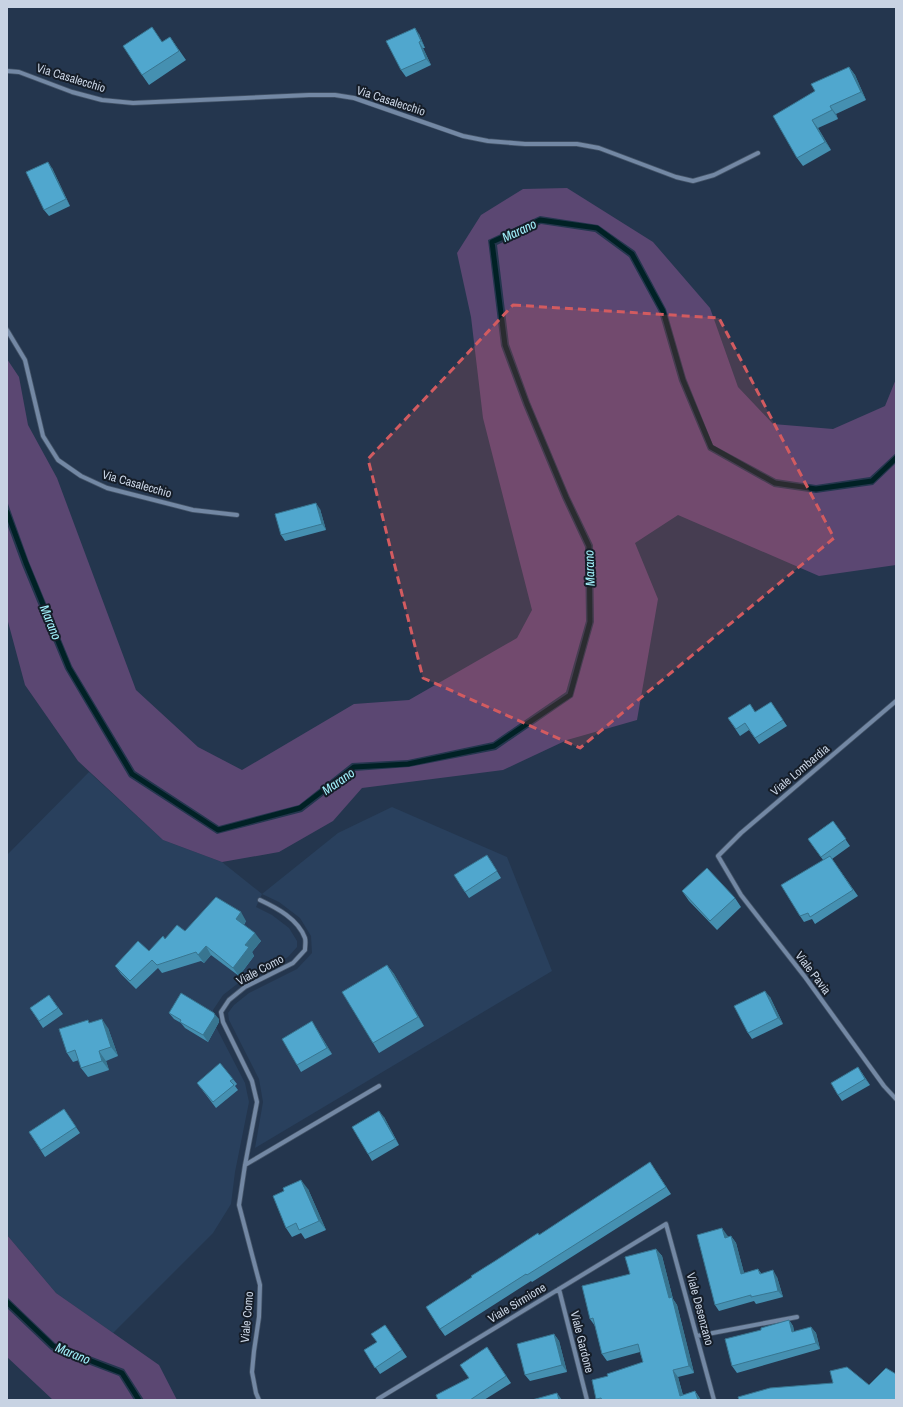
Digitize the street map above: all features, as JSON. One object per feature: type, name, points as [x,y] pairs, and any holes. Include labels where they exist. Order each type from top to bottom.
[{"type":"street","name":"Via Casalecchio","points":[[7,71],[18,72],[72,92],[102,100],[133,103],[309,95],[335,95],[354,98],[463,136],[488,141],[525,144],[577,144],[599,148],[676,177],[693,181],[714,175],[758,153]]},
{"type":"street","name":"Via Casalecchio","points":[[7,330],[25,360],[43,436],[58,460],[81,476],[107,488],[193,510],[237,515]]},
{"type":"street","name":"Viale Lombardia","points":[[718,856],[741,833],[896,701]]},
{"type":"street","name":"Viale Pavia","points":[[718,856],[741,895],[804,977],[884,1086],[896,1099]]},
{"type":"street","name":"Viale Como","points":[[260,900],[276,908],[295,922],[305,938],[305,950],[293,963],[245,988],[229,1000],[221,1012],[223,1022],[252,1080],[257,1102],[239,1205],[260,1285],[259,1317],[252,1372],[256,1393],[260,1400]]},
{"type":"street","points":[[245,1165],[379,1086]]},
{"type":"street","name":"Viale Sirmione","points":[[378,1399],[666,1224]]},
{"type":"street","name":"Viale Desenzano","points":[[666,1224],[714,1400]]},
{"type":"street","name":"Viale Gardone","points":[[559,1289],[587,1400]]},
{"type":"street","points":[[697,1336],[797,1316]]},
{"type":"highlighted area","points":[[513,305],[719,318],[834,538],[580,748],[423,678],[368,459]]},
{"type":"shaded area","points":[[567,188],[653,242],[710,308],[738,387],[773,424],[833,429],[885,406],[896,379],[896,453],[870,477],[816,485],[776,479],[713,445],[686,378],[666,309],[635,251],[598,225],[540,216],[488,240],[501,346],[523,405],[562,498],[585,547],[586,621],[566,692],[493,742],[408,760],[352,763],[299,805],[219,826],[135,771],[72,666],[29,562],[7,501],[7,359],[19,377],[28,425],[57,478],[136,690],[198,747],[242,770],[354,704],[409,700],[517,638],[532,610],[483,418],[471,317],[457,253],[481,215],[523,189]]},
{"type":"shaded area","points":[[541,224],[595,232],[629,257],[659,312],[679,381],[708,450],[774,487],[816,493],[873,485],[896,463],[896,565],[819,576],[678,515],[635,543],[658,599],[637,720],[567,740],[503,770],[362,788],[333,821],[279,852],[222,862],[163,840],[78,761],[25,685],[7,618],[7,524],[22,565],[65,669],[129,777],[217,834],[302,812],[355,771],[409,767],[496,750],[573,697],[594,622],[593,545],[569,495],[530,402],[509,344],[497,245]]},
{"type":"shaded area","points":[[89,772],[163,840],[222,862],[262,894],[256,907],[272,915],[289,928],[297,941],[297,947],[288,957],[241,981],[223,995],[213,1010],[215,1025],[245,1083],[249,1102],[235,1172],[231,1204],[213,1233],[113,1333],[56,1293],[7,1235],[7,855]]},
{"type":"shaded area","points":[[392,807],[507,857],[552,971],[255,1148],[263,1102],[259,1079],[229,1020],[228,1013],[234,1005],[249,993],[297,969],[312,953],[311,936],[300,918],[279,902],[262,894],[338,833]]},
{"type":"shaded area","points":[[7,1235],[56,1293],[159,1365],[177,1400],[144,1400],[124,1369],[55,1343],[7,1297]]},
{"type":"shaded area","points":[[7,1308],[51,1350],[119,1376],[134,1400],[53,1400],[7,1357]]},
{"type":"building","points":[[152,27],[162,42],[170,37],[179,51],[142,75],[123,46]]},
{"type":"building","points":[[415,28],[421,41],[419,42],[426,59],[401,70],[386,41]]},
{"type":"building","points":[[849,67],[861,92],[830,106],[832,110],[812,120],[825,142],[797,158],[773,116],[815,91],[811,84]]},
{"type":"building","points":[[48,162],[66,199],[44,210],[26,172]]},
{"type":"building","points":[[316,503],[322,524],[281,535],[275,514]]},
{"type":"building","points":[[771,702],[783,720],[755,738],[745,723],[736,729],[728,718],[750,704],[755,712]]},
{"type":"building","points":[[833,821],[846,839],[821,857],[808,839]]},
{"type":"building","points":[[487,855],[497,871],[465,892],[454,875]]},
{"type":"building","points":[[830,856],[853,890],[810,917],[808,913],[800,916],[781,885]]},
{"type":"building","points":[[707,868],[735,898],[710,921],[682,891]]},
{"type":"building","points":[[216,897],[241,912],[236,919],[255,933],[245,945],[249,947],[233,968],[206,946],[198,955],[196,952],[157,965],[152,960],[130,981],[115,966],[138,941],[149,951],[163,936],[165,939],[177,925],[185,931]]},
{"type":"building","points":[[387,965],[418,1017],[373,1043],[342,992]]},
{"type":"building","points":[[765,991],[778,1018],[748,1033],[734,1006]]},
{"type":"building","points":[[181,993],[214,1013],[215,1016],[203,1035],[180,1022],[181,1020],[169,1013]]},
{"type":"building","points":[[49,995],[58,1008],[39,1021],[30,1008]]},
{"type":"building","points":[[102,1019],[111,1047],[99,1051],[102,1061],[81,1068],[75,1050],[67,1053],[59,1029],[88,1020],[89,1023]]},
{"type":"building","points":[[312,1021],[327,1048],[297,1065],[282,1039]]},
{"type":"building","points":[[220,1063],[233,1079],[230,1081],[234,1085],[213,1102],[197,1083]]},
{"type":"building","points":[[858,1067],[865,1079],[838,1095],[831,1083]]},
{"type":"building","points":[[64,1109],[76,1127],[41,1150],[29,1132]]},
{"type":"building","points":[[379,1111],[395,1139],[368,1154],[352,1127]]},
{"type":"building","points":[[650,1162],[666,1187],[440,1329],[426,1307],[472,1277],[471,1276],[538,1233],[539,1235]]},
{"type":"building","points":[[301,1180],[319,1221],[299,1230],[296,1223],[286,1228],[273,1196],[284,1191],[283,1188]]},
{"type":"building","points":[[722,1228],[725,1238],[731,1236],[741,1274],[758,1269],[760,1274],[773,1270],[778,1291],[751,1297],[751,1295],[715,1305],[697,1235]]},
{"type":"building","points":[[656,1249],[669,1298],[672,1297],[689,1366],[673,1370],[680,1396],[695,1391],[698,1400],[596,1399],[592,1380],[608,1376],[607,1374],[643,1362],[638,1344],[602,1354],[593,1318],[590,1319],[582,1286],[630,1274],[625,1257]]},
{"type":"building","points":[[789,1320],[792,1332],[811,1327],[816,1343],[732,1366],[725,1339],[761,1330],[761,1328]]},
{"type":"building","points":[[385,1325],[402,1350],[375,1368],[364,1350],[377,1342],[371,1334]]},
{"type":"building","points":[[554,1334],[562,1365],[525,1375],[517,1344]]},
{"type":"building","points":[[487,1347],[506,1376],[470,1400],[438,1400],[436,1395],[469,1378],[460,1365]]},
{"type":"building","points":[[847,1367],[869,1385],[886,1368],[896,1374],[896,1400],[739,1400],[738,1397],[770,1388],[833,1383],[830,1371]]},
{"type":"building","points":[[557,1393],[559,1400],[532,1400]]},
{"type":"waterway","name":"Marano","points":[[7,512],[69,668],[132,774],[218,830],[300,808],[354,767],[408,764],[494,746],[570,695],[590,622],[589,546],[566,497],[527,404],[505,345],[492,242],[540,220],[597,228],[632,254],[663,311],[683,380],[711,447],[775,483],[816,489],[872,481],[896,458]]},
{"type":"waterway","name":"Marano","points":[[7,1302],[53,1346],[122,1373],[139,1400]]}]
